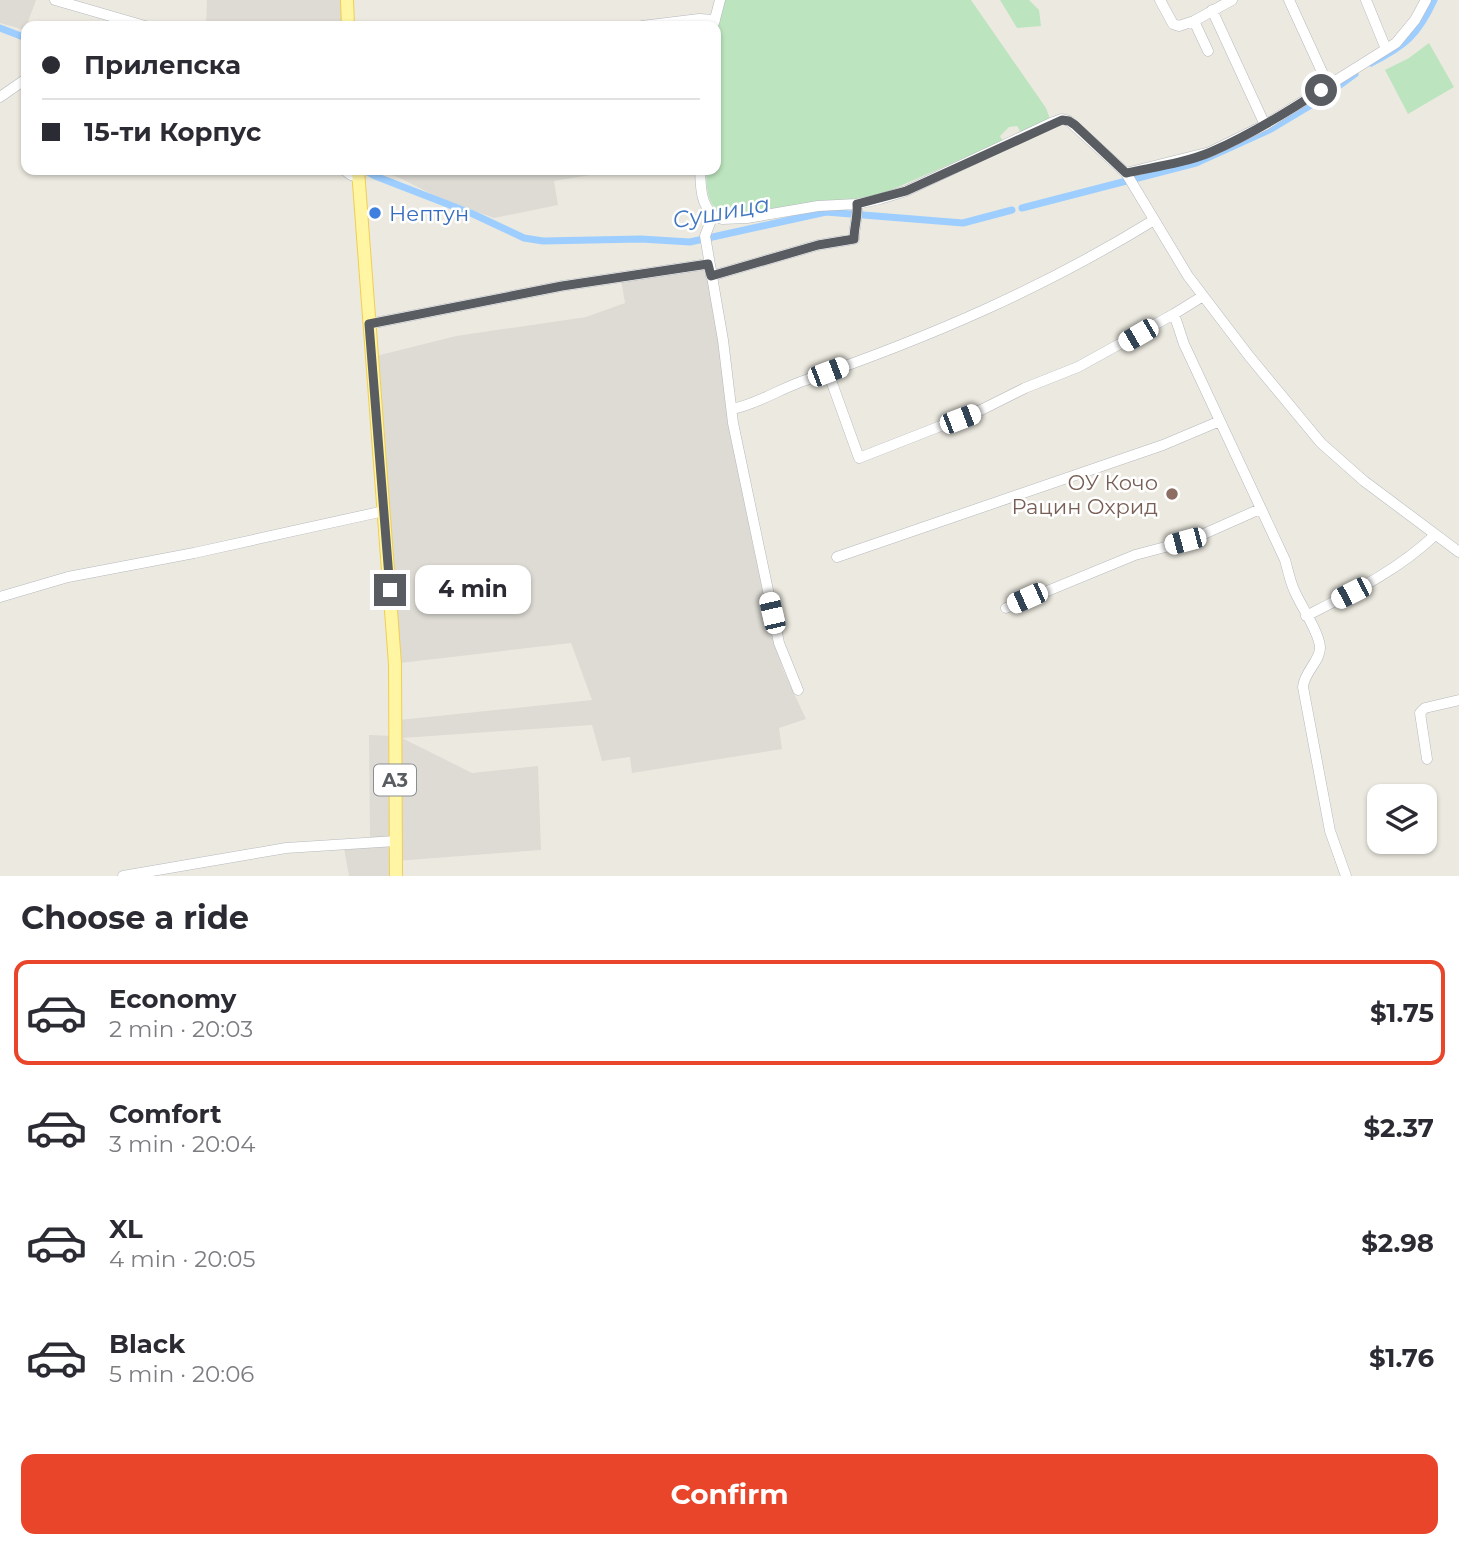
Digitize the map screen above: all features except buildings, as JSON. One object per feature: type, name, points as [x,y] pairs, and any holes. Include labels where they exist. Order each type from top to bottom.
[{"type":"main road","points":[[347,0],[348,21]]},
{"type":"main road","name":"A3","points":[[358,175],[396,684],[396,876]]},
{"type":"street","points":[[55,0],[128,21]]},
{"type":"street","points":[[715,21],[720,0]]},
{"type":"street","points":[[1160,0],[1173,24],[1179,26],[1194,21],[1232,0]]},
{"type":"street","points":[[1289,0],[1328,85]]},
{"type":"street","points":[[1366,0],[1386,49]]},
{"type":"street","points":[[1126,173],[1210,152],[1265,125],[1404,36],[1426,0]]},
{"type":"street","points":[[1212,10],[1265,125]]},
{"type":"street","points":[[683,21],[706,21]]},
{"type":"street","points":[[1194,21],[1208,51]]},
{"type":"street","points":[[0,97],[21,82]]},
{"type":"street","points":[[701,175],[703,199],[713,215],[733,219],[818,206],[858,212],[1062,120],[1069,121],[1126,173],[1188,276],[1321,443],[1364,481],[1459,552]]},
{"type":"street","points":[[711,276],[818,245],[854,239],[858,212]]},
{"type":"street","points":[[713,215],[706,241],[708,264],[723,340],[733,423],[779,643],[798,690]]},
{"type":"street","points":[[732,409],[935,333],[1092,258],[1154,220]]},
{"type":"street","points":[[369,324],[572,284],[708,264]]},
{"type":"street","points":[[828,372],[859,458],[979,411],[1025,388],[1078,367],[1203,296]]},
{"type":"street","points":[[1174,314],[1178,330],[1285,560],[1292,583],[1321,648],[1306,674],[1303,687],[1330,831],[1346,876]]},
{"type":"street","points":[[837,556],[1163,445],[1220,421]]},
{"type":"street","points":[[1006,608],[1135,555],[1188,541],[1260,509]]},
{"type":"street","points":[[0,597],[68,577],[211,550],[294,529],[322,527],[384,511]]},
{"type":"street","points":[[1307,616],[1373,582],[1404,562],[1435,535]]},
{"type":"street","points":[[1427,759],[1420,713],[1425,708],[1459,700]]},
{"type":"street","points":[[123,876],[286,848],[396,841]]},
{"type":"shaded area","points":[[0,0],[36,0],[28,21],[21,21],[21,29],[0,23]]},
{"type":"shaded area","points":[[207,0],[347,0],[348,21],[206,21]]},
{"type":"shaded area","points":[[392,175],[590,175],[554,181],[558,205],[494,218],[437,197]]},
{"type":"shaded area","points":[[706,270],[770,631],[784,672],[806,719],[779,728],[782,749],[632,773],[630,757],[602,761],[592,725],[402,738],[472,773],[538,766],[541,850],[396,861],[396,876],[349,876],[343,843],[370,841],[369,735],[395,736],[399,720],[592,700],[571,643],[400,663],[376,356],[456,336],[586,317],[625,303],[621,280]]},
{"type":"green space","points":[[723,0],[971,0],[1046,108],[1050,119],[1021,133],[1017,126],[1009,127],[1000,136],[1003,141],[891,190],[866,198],[723,215],[710,201],[706,175],[721,175],[721,21],[718,21]]},
{"type":"green space","points":[[1000,0],[1029,0],[1039,10],[1041,26],[1017,28]]},
{"type":"green space","points":[[1429,43],[1454,87],[1408,114],[1385,70],[1409,58]]},
{"type":"waterway","name":"Сушица","points":[[1371,63],[1402,45],[1416,31],[1434,0]]},
{"type":"waterway","name":"Сушица","points":[[0,28],[21,36]]},
{"type":"waterway","name":"Сушица","points":[[1022,208],[1196,163],[1271,129],[1321,99],[1355,74]]},
{"type":"waterway","name":"Сушица","points":[[373,175],[473,214],[524,238],[543,241],[641,239],[690,242],[826,212],[963,223],[1012,210]]},
{"type":"place","name":"Нептун","points":[[375,213]]},
{"type":"place","name":"ОУ Кочо Рацин Охрид","points":[[1172,494]]},
{"type":"route","points":[[390,590],[369,324],[620,276],[708,264],[711,276],[752,262],[854,239],[858,220],[857,204],[906,191],[1062,120],[1075,125],[1126,173],[1193,158],[1265,125],[1321,90]]}]
